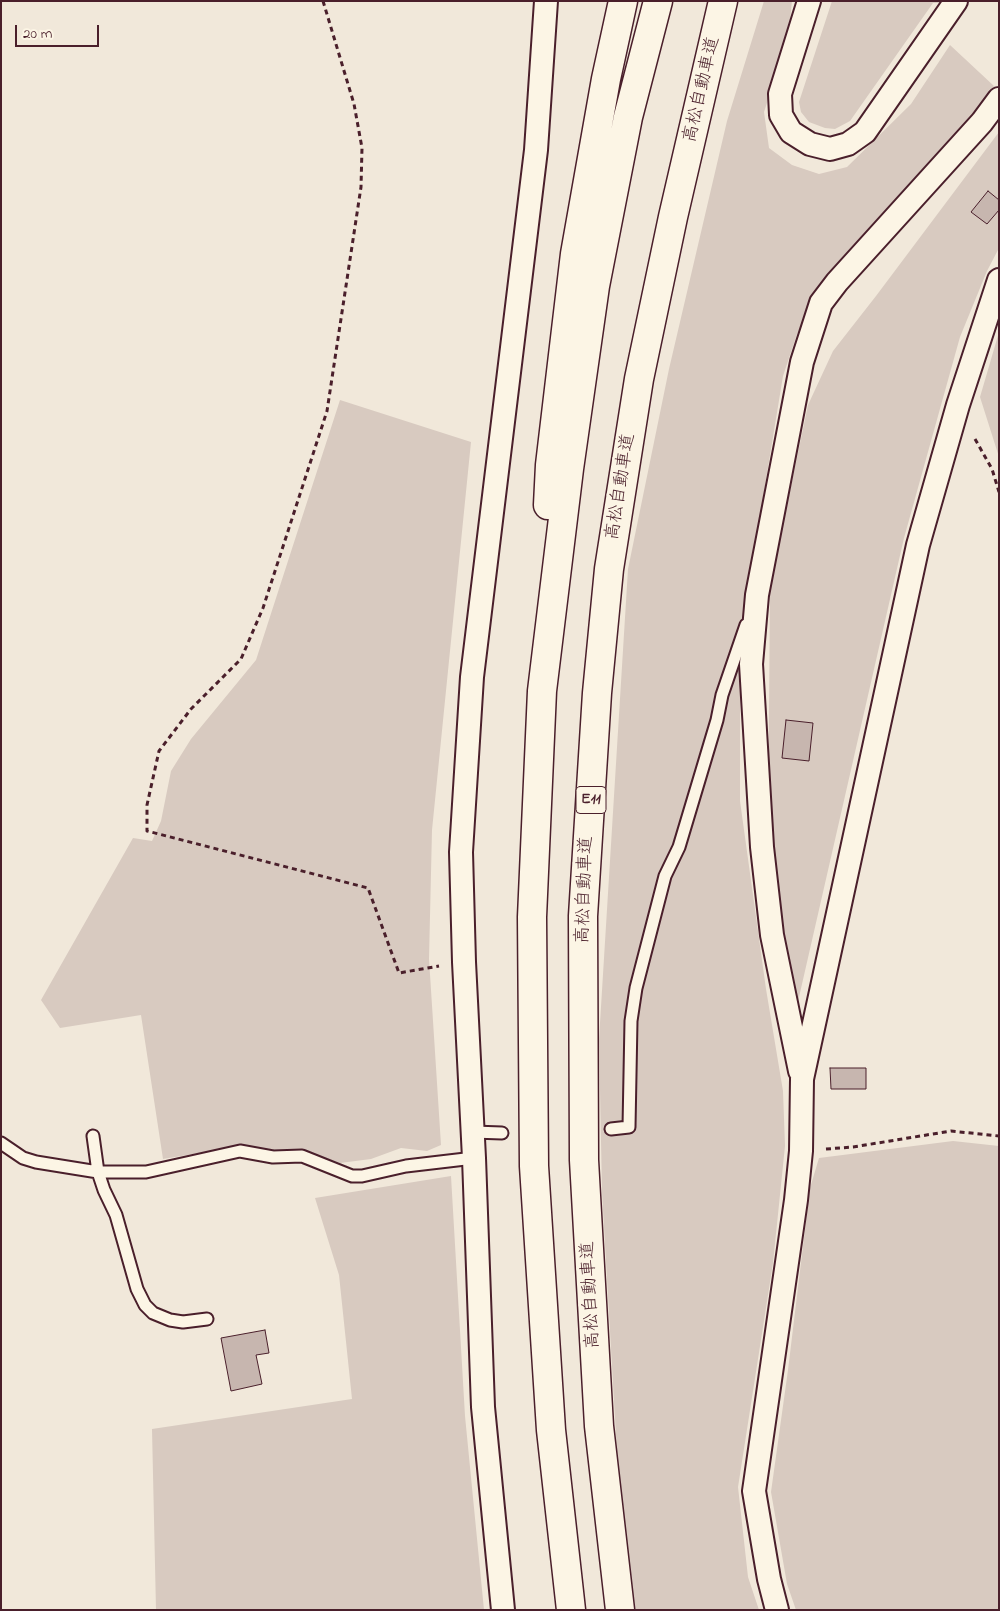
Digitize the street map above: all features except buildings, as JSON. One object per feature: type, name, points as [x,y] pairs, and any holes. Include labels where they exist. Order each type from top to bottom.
[{"type":"highway","points":[[571,1610],[551,1430],[534,1166],[532,917],[550,466],[575,254],[606,79],[623,1]]},
{"type":"highway","points":[[542,691],[569,469],[596,286],[628,117],[658,1]]},
{"type":"highway","name":"高松自動車道","points":[[620,1610],[599,1426],[584,1160],[583,916],[595,732],[610,569],[639,379],[673,217],[723,6]]},
{"type":"street","points":[[503,1610],[483,1407],[461,852],[472,677],[536,150],[546,1]]},
{"type":"street","points":[[810,1],[780,94],[781,115],[791,132],[810,144],[830,149],[848,144],[865,132],[956,1]]},
{"type":"street","points":[[802,1079],[772,935],[762,847],[751,664],[757,595],[802,362],[820,304],[837,282],[982,122],[999,99]]},
{"type":"street","points":[[777,1610],[769,1579],[754,1491],[796,1200],[801,1151],[802,1079],[918,545],[958,405],[999,280]]},
{"type":"lane","points":[[611,1129],[629,1128],[631,1021],[636,988],[665,876],[679,846],[717,720],[722,695],[757,595]]},
{"type":"lane","points":[[473,1132],[502,1133]]},
{"type":"lane","points":[[92,1136],[98,1172],[116,1215],[137,1289],[145,1305],[153,1313],[170,1320],[183,1322],[207,1319]]},
{"type":"lane","points":[[1,1143],[23,1158],[98,1172],[146,1172],[240,1151],[273,1156],[302,1156],[352,1176],[362,1176],[406,1166],[474,1158]]},
{"type":"path","points":[[323,1],[354,104],[362,148],[361,187],[327,411],[263,608],[241,659],[191,709],[159,751],[147,805],[147,831],[368,888],[398,973],[464,962]]},
{"type":"path","points":[[958,405],[992,469],[999,492]]},
{"type":"path","points":[[801,1151],[853,1147],[951,1131],[999,1136]]},
{"type":"shaded area","points":[[764,1],[792,1],[788,39],[764,112],[769,148],[792,165],[819,174],[847,167],[911,104],[950,45],[994,86],[950,143],[817,294],[797,334],[783,376],[752,565],[740,682],[740,801],[766,989],[783,1091],[785,1146],[773,1263],[738,1487],[748,1577],[759,1610],[626,1610],[602,1192],[599,1039],[628,569],[669,369],[727,121]]},
{"type":"shaded area","points":[[832,1],[943,1],[942,3],[933,3],[850,121],[835,129],[825,128],[809,122],[801,112],[799,102]]},
{"type":"shaded area","points":[[999,132],[999,248],[987,271],[960,337],[904,538],[794,1019],[768,839],[770,586],[808,405],[833,351]]},
{"type":"shaded area","points":[[999,332],[999,457],[980,397]]},
{"type":"shaded area","points":[[340,400],[471,442],[432,830],[429,959],[441,1145],[427,1151],[401,1148],[371,1159],[340,1163],[301,1150],[275,1151],[242,1146],[163,1159],[141,1015],[60,1028],[41,1000],[133,838],[152,841],[161,821],[171,771],[191,739],[256,660]]},
{"type":"shaded area","points":[[953,1141],[999,1146],[999,1610],[796,1610],[787,1584],[771,1492],[810,1188],[819,1158]]},
{"type":"shaded area","points":[[451,1176],[465,1416],[484,1610],[156,1610],[152,1429],[352,1399],[339,1275],[315,1198]]}]
